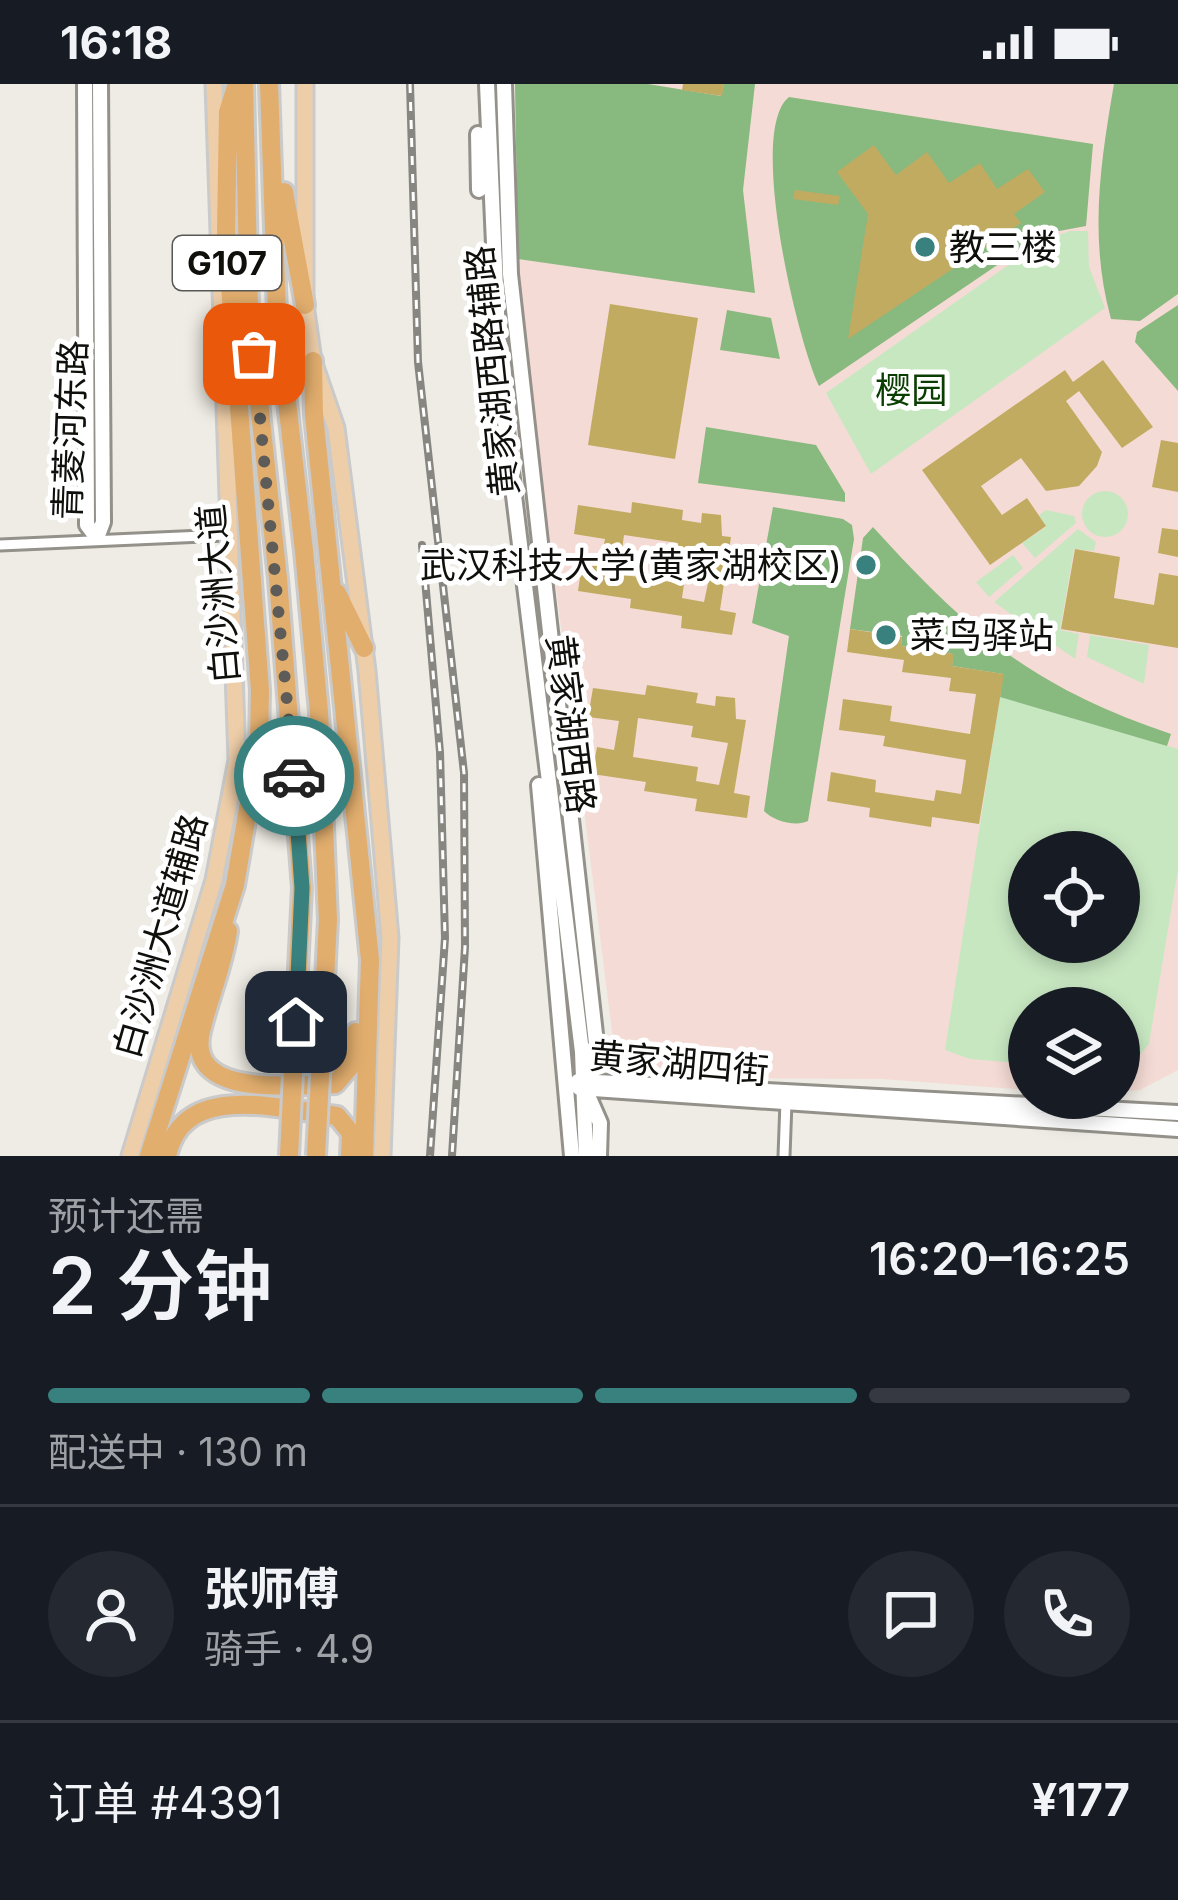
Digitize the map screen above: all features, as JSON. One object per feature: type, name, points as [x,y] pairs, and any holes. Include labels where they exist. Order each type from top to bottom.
[{"type":"highway","name":"白沙洲大道","points":[[149,1156],[236,885],[259,744],[260,690],[238,443],[226,232],[229,112],[240,84]]},
{"type":"highway","name":"白沙洲大道","points":[[240,84],[249,309],[278,579]]},
{"type":"highway","points":[[269,85],[277,314],[319,712],[328,920],[316,1156]]},
{"type":"highway","points":[[270,127],[304,305]]},
{"type":"highway","points":[[304,551],[312,520],[314,361]]},
{"type":"highway","points":[[223,380],[278,579],[302,888],[289,1156]]},
{"type":"highway","points":[[314,415],[370,960],[364,1156]]},
{"type":"highway","points":[[332,583],[364,648]]},
{"type":"highway","points":[[236,885],[225,954],[199,1037],[205,1062],[216,1075],[234,1081],[335,1084],[346,1075],[354,1062],[363,901]]},
{"type":"highway","points":[[166,1156],[171,1137],[191,1114],[245,1104],[337,1116],[351,1133],[350,1156]]},
{"type":"main road","name":"白沙洲大道辅路","points":[[130,1156],[139,1113],[214,880],[237,760],[214,84]]},
{"type":"main road","points":[[304,84],[304,305],[314,361],[337,428],[364,648],[390,938],[382,1156]]},
{"type":"main road","points":[[214,189],[229,112]]},
{"type":"street","name":"青菱河东路","points":[[85,84],[88,525],[98,538]]},
{"type":"street","name":"青菱河东路","points":[[98,538],[103,522],[100,84]]},
{"type":"street","name":"黄家湖西路","points":[[483,84],[482,259],[569,1084],[572,1156]]},
{"type":"street","name":"黄家湖西路","points":[[483,84],[502,400],[585,1085],[586,1156]]},
{"type":"street","name":"黄家湖西路辅路","points":[[505,84],[514,319],[597,1052],[585,1085],[600,1123],[599,1156]]},
{"type":"street","points":[[0,545],[226,535]]},
{"type":"street","name":"黄家湖四街","points":[[569,1084],[1178,1113]]},
{"type":"street","points":[[784,1156],[787,1096]]},
{"type":"street","name":"黄家湖四街","points":[[787,1096],[1178,1129]]},
{"type":"shaded area","name":"武汉科技大学(黄家湖校区)","points":[[515,84],[1178,84],[1178,1070],[1140,1090],[1140,987],[1008,987],[1008,1088],[882,1079],[733,1078],[632,1065],[614,1047],[517,279]]},
{"type":"green space","points":[[515,84],[648,84],[721,96],[724,84],[755,84],[743,190],[755,293],[518,259]]},
{"type":"green space","points":[[1114,84],[1178,84],[1178,294],[1140,321],[1111,319],[1100,260],[1101,173]]},
{"type":"green space","points":[[789,97],[1093,144],[1086,226],[1043,234],[819,386],[789,283],[774,191],[777,117]]},
{"type":"green space","name":"樱园","points":[[1070,231],[1088,231],[1089,267],[1105,308],[871,474],[826,393],[1044,240]]},
{"type":"green space","points":[[1178,305],[1178,391],[1135,342],[1137,332]]},
{"type":"green space","points":[[727,310],[771,318],[780,359],[720,350]]},
{"type":"green space","points":[[706,427],[816,445],[845,493],[845,502],[698,483]]},
{"type":"green space","points":[[1105,491],[1121,498],[1128,514],[1121,530],[1105,537],[1089,530],[1082,514],[1089,498]]},
{"type":"green space","points":[[773,507],[843,519],[852,525],[854,539],[808,821],[797,823],[764,811],[789,636],[752,623]]},
{"type":"green space","points":[[1046,510],[1074,516],[1076,523],[1035,558],[1022,543],[1046,527],[1039,515]]},
{"type":"green space","points":[[873,527],[941,598],[1007,653],[1080,697],[1171,734],[1167,746],[1000,697],[1003,674],[952,666],[953,654],[901,646],[902,636],[850,629],[863,538]]},
{"type":"green space","points":[[1078,529],[1096,542],[1094,551],[1074,549],[1060,630],[1079,634],[1075,659],[994,602]]},
{"type":"green space","points":[[1013,555],[1023,568],[989,597],[976,582]]},
{"type":"green space","points":[[1090,635],[1149,645],[1144,684],[1087,657]]},
{"type":"green space","points":[[1000,696],[1178,749],[1178,869],[1149,1044],[1140,1054],[1140,987],[1008,987],[1008,1062],[970,1059],[945,1050]]},
{"type":"building","points":[[683,84],[724,84],[722,96],[682,90]]},
{"type":"building","name":"教三楼","points":[[874,145],[896,175],[927,152],[949,183],[980,163],[997,189],[1028,169],[1045,192],[1014,214],[1021,223],[848,339],[868,214],[837,172]]},
{"type":"building","points":[[795,190],[840,196],[838,205],[793,199]]},
{"type":"building","points":[[610,304],[698,318],[675,459],[588,445]]},
{"type":"building","points":[[1103,360],[1153,427],[1122,448],[1079,391],[1066,401],[1102,452],[1097,466],[1079,486],[1046,491],[1021,458],[981,486],[1002,515],[1027,498],[1046,526],[990,565],[922,470],[1065,370],[1073,382]]},
{"type":"building","points":[[1161,440],[1178,443],[1178,492],[1152,487]]},
{"type":"building","points":[[632,502],[683,510],[682,520],[701,523],[702,513],[721,515],[722,536],[731,537],[720,610],[736,613],[732,635],[681,628],[682,616],[630,608],[631,599],[578,591],[582,564],[600,566],[605,539],[574,534],[578,505],[631,513]],"holes":[[[624,535],[678,543],[677,554],[713,560],[704,602],[682,598],[684,584],[619,574]]]},
{"type":"building","points":[[1162,528],[1178,530],[1178,557],[1158,553]]},
{"type":"building","points":[[1075,549],[1120,557],[1114,598],[1154,605],[1159,573],[1178,576],[1178,648],[1061,629]]},
{"type":"building","points":[[850,629],[902,637],[901,646],[954,654],[952,666],[1004,674],[979,824],[932,817],[931,827],[869,817],[870,808],[827,801],[831,772],[876,780],[875,792],[934,801],[936,790],[961,794],[963,782],[966,760],[883,746],[885,736],[839,730],[843,699],[892,706],[890,721],[970,734],[976,694],[949,691],[951,678],[902,672],[904,660],[847,652]]},
{"type":"building","points":[[647,685],[698,693],[696,703],[715,706],[716,696],[735,698],[736,719],[746,720],[734,793],[750,796],[747,818],[695,811],[697,799],[644,791],[646,782],[592,774],[597,747],[614,750],[619,721],[588,717],[593,688],[645,695]],"holes":[[[638,718],[693,726],[691,737],[728,743],[719,785],[696,781],[698,767],[633,757]]]},
{"type":"railway","points":[[410,84],[418,362],[464,773],[465,947],[452,1156]]},
{"type":"railway","points":[[422,545],[440,752],[445,938],[430,1156]]},
{"type":"way so far","points":[[254,354],[294,776]]},
{"type":"place","name":"教三楼","points":[[925,247]]},
{"type":"place","name":"武汉科技大学(黄家湖校区)","points":[[866,565]]},
{"type":"place","name":"菜鸟驿站","points":[[886,635]]},
{"type":"route","points":[[294,776],[302,888],[296,1022]]}]
